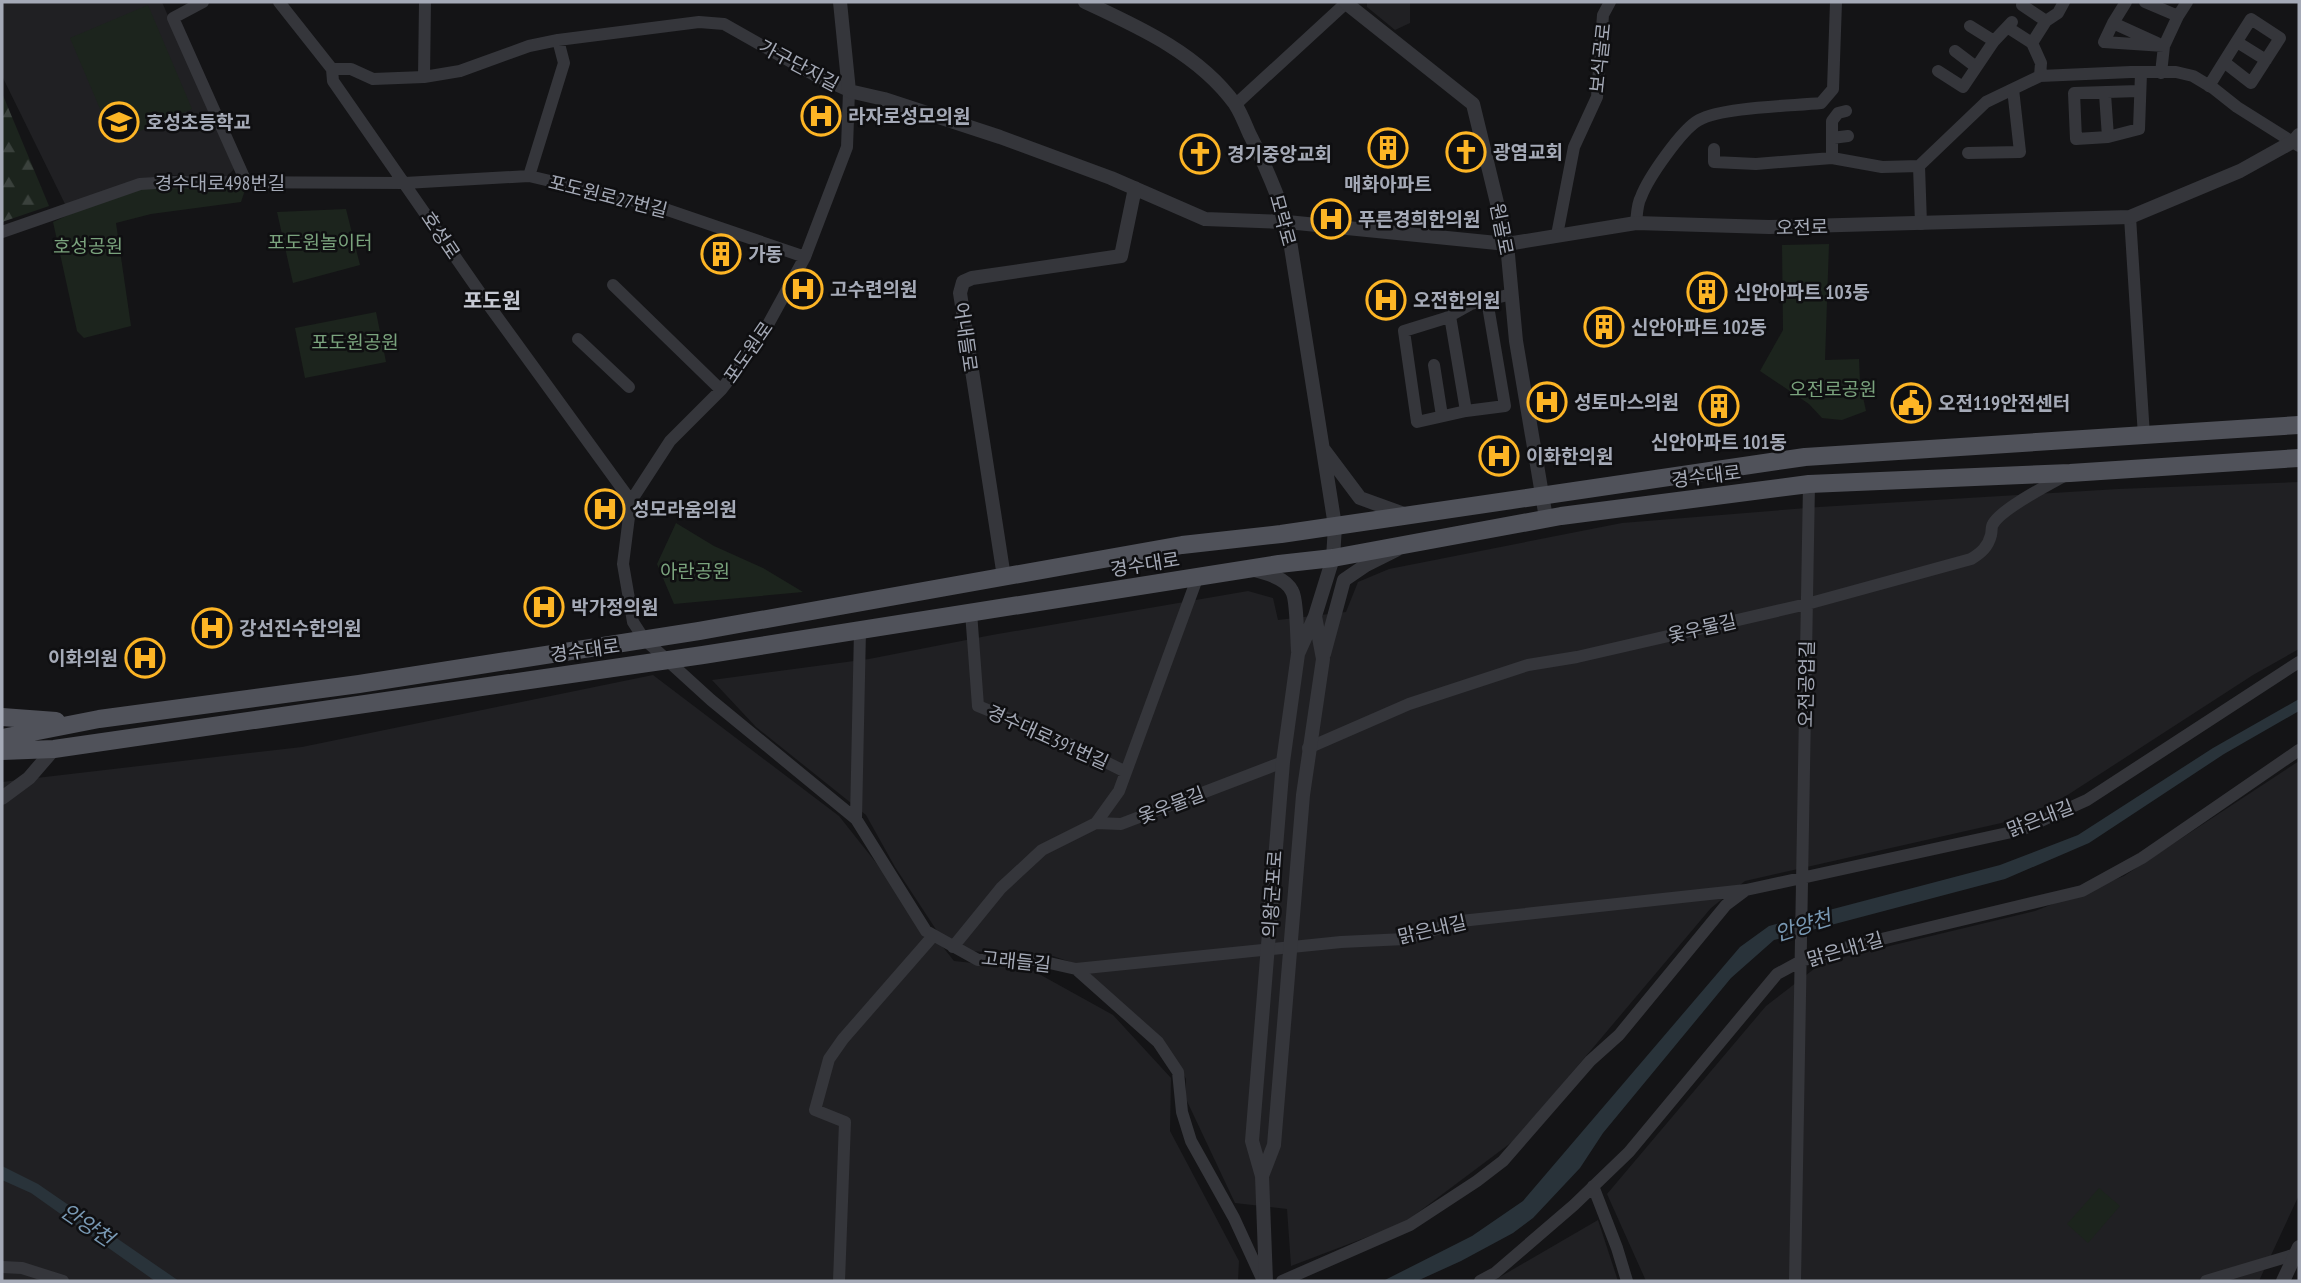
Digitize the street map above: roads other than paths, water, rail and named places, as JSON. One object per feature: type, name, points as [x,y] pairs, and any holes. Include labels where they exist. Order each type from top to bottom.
[{"type":"main road","name":"경수대로","points":[[2,738],[80,722],[359,684],[644,639],[1182,545],[1281,534],[1805,457],[2299,425]]},
{"type":"main road","name":"경수대로","points":[[2,751],[54,749],[666,660],[1250,568],[1333,558],[1546,518],[1809,484],[2070,473],[2299,458]]},
{"type":"main road","name":"경수대로","points":[[2,717],[80,722]]},
{"type":"street","points":[[203,2],[173,19],[247,184]]},
{"type":"street","name":"호성로","points":[[279,2],[332,69],[333,81],[490,307],[631,501]]},
{"type":"street","points":[[424,77],[425,2]]},
{"type":"street","name":"포도원로","points":[[644,639],[633,622],[623,564],[631,501],[670,441],[721,390],[760,340],[805,257],[847,147],[849,91],[841,2]]},
{"type":"street","name":"모락로","points":[[1085,2],[1175,49],[1210,78],[1235,105],[1271,177],[1287,222],[1335,526],[1333,558]]},
{"type":"street","points":[[1235,105],[1346,2]]},
{"type":"street","name":"원골로","points":[[1346,2],[1473,104],[1507,244],[1526,409],[1546,518]]},
{"type":"street","name":"보식골로","points":[[1557,235],[1574,147],[1597,97],[1604,15],[1610,2]]},
{"type":"street","points":[[1636,223],[1640,198],[1656,170],[1677,141],[1698,120],[1730,111],[1821,103],[1827,98],[1833,89],[1836,2]]},
{"type":"street","points":[[2024,2],[2022,5],[2046,22]]},
{"type":"street","points":[[2032,43],[2064,2]]},
{"type":"street","points":[[2126,2],[2104,42],[2164,46]]},
{"type":"street","points":[[2145,2],[2178,16]]},
{"type":"street","points":[[2161,73],[2164,46],[2187,2]]},
{"type":"street","points":[[2210,86],[2224,62],[2251,19],[2280,38],[2252,83],[2224,62]]},
{"type":"street","name":"가구단지길","points":[[332,69],[351,69],[373,79],[424,77],[460,71],[529,46],[558,40],[698,22],[724,24],[816,76],[849,91],[884,99],[1000,137],[1135,188],[1205,219],[1287,222]]},
{"type":"street","points":[[2113,23],[2164,46]]},
{"type":"street","points":[[1938,71],[1962,87],[1994,41],[2010,25],[2032,43],[2040,63],[2040,76]]},
{"type":"street","points":[[1970,26],[1994,41]]},
{"type":"street","points":[[529,176],[564,64],[558,40]]},
{"type":"street","points":[[2237,42],[2266,60]]},
{"type":"street","points":[[1955,51],[1976,67]]},
{"type":"street","points":[[1714,149],[1714,162],[1756,163],[1832,158],[1882,167],[1919,166],[1986,102],[2040,76],[2176,72],[2193,76],[2237,107],[2297,140]]},
{"type":"street","points":[[2139,91],[2074,93],[2076,139],[2108,137],[2139,129],[2141,73]]},
{"type":"street","points":[[1968,153],[2020,152],[2013,89]]},
{"type":"street","points":[[2105,94],[2108,137]]},
{"type":"street","points":[[1832,158],[1832,121],[1838,113],[1846,111]]},
{"type":"street","points":[[1832,138],[1848,136]]},
{"type":"street","name":"오전로","points":[[1287,222],[1507,244],[1636,223],[1769,228],[2130,217],[2240,171],[2297,140]]},
{"type":"street","points":[[1919,166],[1922,224]]},
{"type":"street","name":"포도원로27번길","points":[[405,183],[529,176],[656,206],[805,257]]},
{"type":"street","name":"경수대로498번길","points":[[2,232],[140,184],[405,183]]},
{"type":"street","name":"어내들로","points":[[1003,577],[960,293],[963,282],[972,278],[1121,256],[1135,188]]},
{"type":"street","points":[[2130,217],[2144,436]]},
{"type":"street","points":[[612,285],[721,390]]},
{"type":"street","points":[[1487,300],[1505,406],[1417,422],[1404,331],[1450,316],[1471,304],[1487,300],[1512,294]]},
{"type":"street","points":[[1450,316],[1466,411]]},
{"type":"street","points":[[578,339],[629,387]]},
{"type":"street","points":[[1434,365],[1442,416]]},
{"type":"street","points":[[1322,446],[1360,498],[1407,515]]},
{"type":"street","name":"옻우물길","points":[[1308,748],[1409,704],[1528,664],[1577,657],[1807,604],[1971,559],[1982,552],[1990,539],[1993,524],[2004,514],[2031,494],[2070,473]]},
{"type":"street","name":"오전공업길","points":[[1801,961],[1809,484]]},
{"type":"street","points":[[1323,659],[1344,580],[1366,565],[1409,544]]},
{"type":"street","name":"의왕군포로","points":[[1265,1281],[1262,1176],[1252,1141],[1283,762],[1298,653],[1315,616],[1333,558]]},
{"type":"street","points":[[1250,568],[1284,581],[1293,591],[1298,653]]},
{"type":"street","points":[[953,947],[1001,888],[1042,850],[1096,823],[1119,792],[1198,576]]},
{"type":"street","name":"경수대로391번길","points":[[971,612],[978,706],[1061,740],[1126,772]]},
{"type":"street","name":"의왕군포로","points":[[1262,1176],[1274,1145],[1308,748],[1323,659],[1315,616]]},
{"type":"street","points":[[856,820],[860,630]]},
{"type":"street","name":"고래들길","points":[[644,639],[711,700],[856,820],[926,931],[978,960],[1036,960],[1076,969],[1158,1042],[1178,1072],[1182,1112],[1191,1141],[1265,1281]]},
{"type":"street","name":"맑은내길","points":[[1076,969],[1341,942],[1405,939],[1461,920],[1746,890],[1803,881],[2021,830],[2087,800],[2299,662]]},
{"type":"street","points":[[2,798],[29,778],[54,749]]},
{"type":"street","name":"맑은내1길","points":[[1480,1281],[1510,1260],[1574,1205],[1629,1152],[1777,974],[1801,961],[1844,948],[2082,891],[2142,859],[2299,750]]},
{"type":"street","name":"옻우물길","points":[[1096,823],[1121,824],[1283,762]]},
{"type":"street","name":"맑은내길","points":[[1282,1281],[1410,1225],[1503,1161],[1590,1061],[1619,1035],[1726,905],[1746,890]]},
{"type":"street","points":[[839,1281],[845,1122],[815,1110],[829,1059],[843,1039],[933,936]]},
{"type":"street","points":[[1795,1281],[1801,961]]},
{"type":"street","points":[[1592,1186],[1627,1281]]},
{"type":"street","points":[[2206,1281],[2298,1250]]},
{"type":"street","points":[[2283,1281],[2298,1250]]},
{"type":"street","points":[[2,1267],[22,1268],[63,1281]]},
{"type":"water","name":"안양천","points":[[2299,699],[2299,711],[2224,754],[2089,843],[2005,879],[1774,940],[1731,978],[1603,1133],[1580,1168],[1533,1218],[1513,1233],[1417,1281],[1383,1281],[1472,1236],[1523,1201],[1740,947],[1769,926],[2000,865],[2078,835],[2213,748]]},
{"type":"water","name":"안양천","points":[[2,1166],[38,1184],[179,1281],[155,1281],[31,1193],[2,1180]]},
{"type":"place","name":"라자로성모의원","points":[[821,116]]},
{"type":"place","name":"호성초등학교","points":[[119,122]]},
{"type":"place","name":"매화아파트","points":[[1388,148]]},
{"type":"place","name":"광염교회","points":[[1466,152]]},
{"type":"place","name":"경기중앙교회","points":[[1200,154]]},
{"type":"place","name":"푸른경희한의원","points":[[1331,219]]},
{"type":"place","name":"가동","points":[[721,254]]},
{"type":"place","name":"고수련의원","points":[[803,289]]},
{"type":"place","name":"신안아파트 103동","points":[[1707,292]]},
{"type":"place","name":"오전한의원","points":[[1386,300]]},
{"type":"place","name":"신안아파트 102동","points":[[1604,327]]},
{"type":"place","name":"성토마스의원","points":[[1547,402]]},
{"type":"place","name":"오전119안전센터","points":[[1911,403]]},
{"type":"place","name":"신안아파트 101동","points":[[1719,406]]},
{"type":"place","name":"이화한의원","points":[[1499,456]]},
{"type":"place","name":"성모라움의원","points":[[605,509]]},
{"type":"place","name":"박가정의원","points":[[544,607]]},
{"type":"place","name":"강선진수한의원","points":[[212,628]]},
{"type":"place","name":"이화의원","points":[[145,658]]},
{"type":"district","name":"포도원","points":[[492,301]]},
{"type":"park label","name":"포도원놀이터","points":[[320,242]]},
{"type":"park label","name":"호성공원","points":[[88,246]]},
{"type":"park label","name":"포도원공원","points":[[355,342]]},
{"type":"park label","name":"오전로공원","points":[[1833,389]]},
{"type":"park label","name":"아란공원","points":[[695,571]]}]
